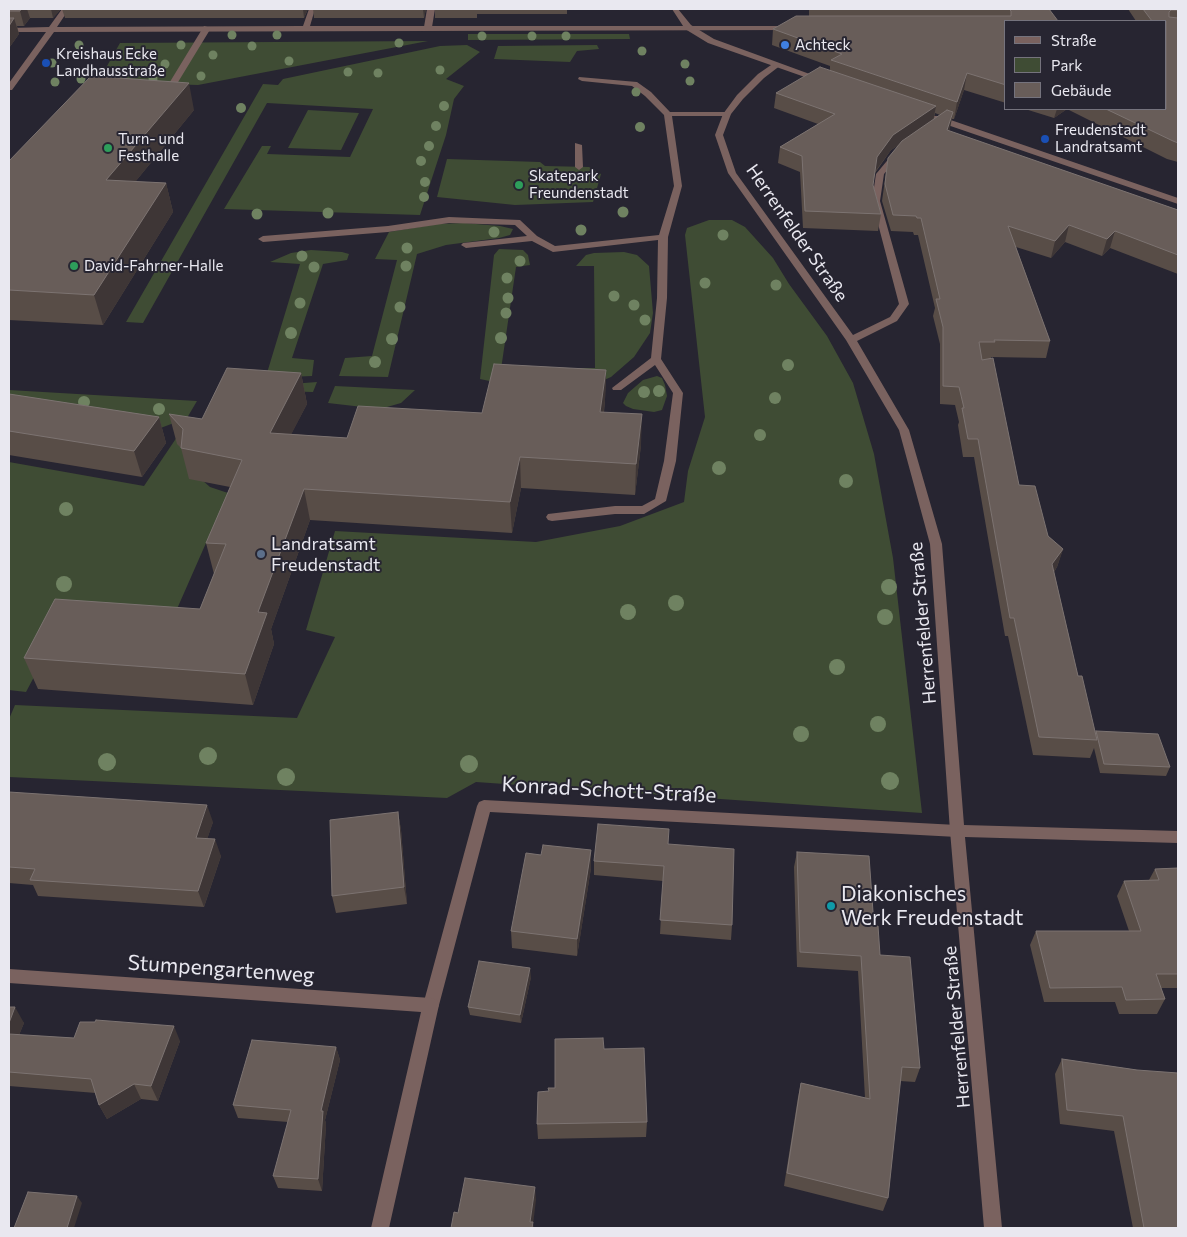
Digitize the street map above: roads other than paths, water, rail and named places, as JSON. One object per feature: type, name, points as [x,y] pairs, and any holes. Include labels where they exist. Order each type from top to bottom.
[{"type":"street","points":[[9,88],[65,9]]},
{"type":"street","points":[[306,28],[312,9]]},
{"type":"street","points":[[428,27],[431,9]]},
{"type":"street","points":[[675,9],[688,27],[711,41],[831,83]]},
{"type":"street","points":[[9,30],[428,27],[803,28]]},
{"type":"street","points":[[169,90],[207,28]]},
{"type":"street","name":"Herrenfelder Straße","points":[[777,65],[747,90],[727,114],[718,135],[732,173],[851,340],[904,430],[936,544],[957,831],[993,1228]]},
{"type":"street","points":[[552,516],[615,510],[644,510],[660,501],[670,461],[678,393],[656,359],[662,298],[663,237],[678,186],[668,114],[648,94],[634,84],[582,79]]},
{"type":"street","points":[[668,114],[727,114]]},
{"type":"street","points":[[928,116],[940,124],[1178,201]]},
{"type":"street","points":[[578,145],[579,167]]},
{"type":"street","points":[[851,340],[894,320],[904,304],[876,201],[880,174],[895,154],[904,149]]},
{"type":"street","points":[[263,240],[388,229],[449,220],[517,222],[534,238],[553,249],[663,237]]},
{"type":"street","points":[[466,244],[534,238]]},
{"type":"street","points":[[617,388],[656,359]]},
{"type":"street","name":"Konrad-Schott-Straße","points":[[380,1228],[430,1005],[484,806],[957,831]]},
{"type":"street","points":[[957,831],[1178,837]]},
{"type":"street","name":"Stumpengartenweg","points":[[9,976],[430,1005]]},
{"type":"place","name":"Achteck","points":[[785,45]]},
{"type":"place","name":"Kreishaus Ecke Landhausstraße","points":[[46,63]]},
{"type":"place","name":"Freudenstadt Landratsamt","points":[[1045,139]]},
{"type":"place","name":"Turn- und Festhalle","points":[[108,148]]},
{"type":"place","name":"Skatepark Freundenstadt","points":[[519,185]]},
{"type":"place","name":"David-Fahrner-Halle","points":[[74,266]]},
{"type":"place","name":"Landratsamt Freudenstadt","points":[[261,554]]},
{"type":"place","name":"Diakonisches Werk Freudenstadt","points":[[831,906]]}]
